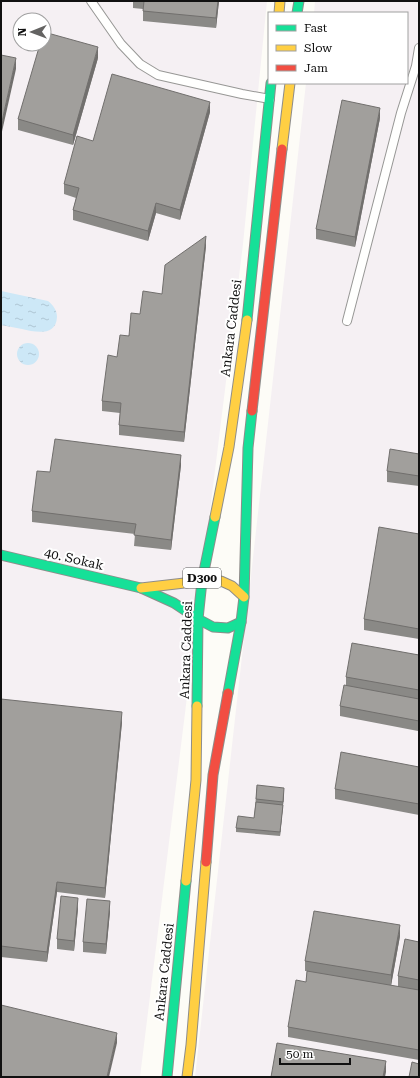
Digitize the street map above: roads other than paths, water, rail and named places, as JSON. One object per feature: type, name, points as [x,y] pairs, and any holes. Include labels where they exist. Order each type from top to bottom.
[{"type":"main road","points":[[279,12],[280,1]]},
{"type":"main road","points":[[297,12],[299,1]]},
{"type":"main road","name":"Ankara Caddesi","points":[[167,1077],[196,780],[198,619],[202,581],[231,432],[247,316],[271,84]]},
{"type":"main road","points":[[187,1077],[213,775],[241,622],[244,597],[248,448],[290,84]]},
{"type":"main road","name":"40. Sokak","points":[[1,555],[141,588]]},
{"type":"main road","points":[[141,588],[202,581],[221,581],[232,586],[244,597]]},
{"type":"main road","points":[[141,588],[174,603],[213,627],[228,628],[241,622]]},
{"type":"street","points":[[91,1],[122,44],[140,64],[158,75],[270,99]]},
{"type":"street","points":[[347,321],[401,112],[417,67],[419,48]]},
{"type":"water","points":[[1,291],[48,301],[52,304],[57,314],[56,323],[53,328],[44,332],[39,332],[1,325]]},
{"type":"water","points":[[28,343],[36,346],[39,354],[36,362],[28,365],[20,362],[17,354],[20,346]]}]
